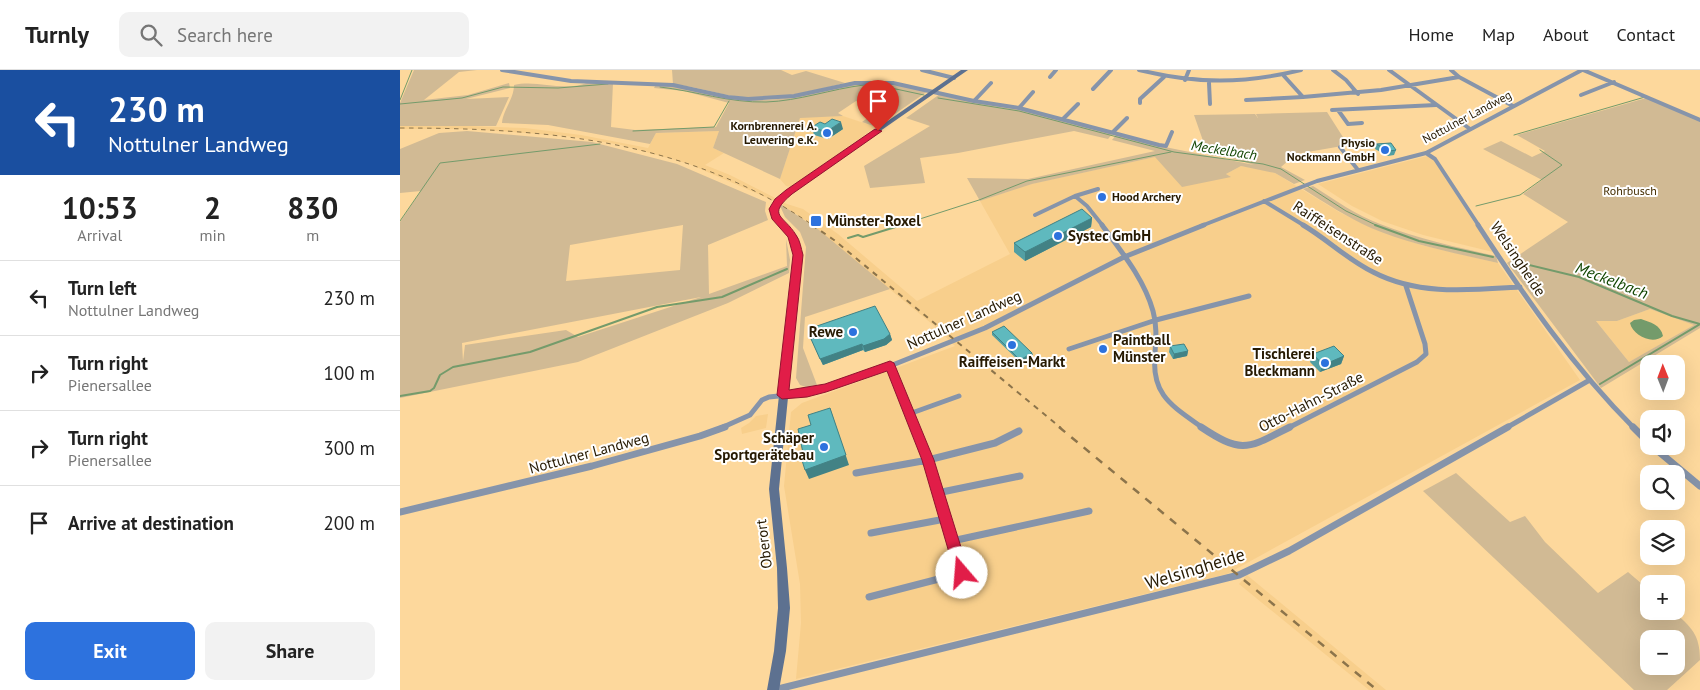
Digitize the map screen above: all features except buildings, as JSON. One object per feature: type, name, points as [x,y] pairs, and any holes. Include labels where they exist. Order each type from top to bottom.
[{"type":"main road","points":[[782,395],[798,255],[792,236],[775,217],[775,205],[789,192],[965,70]]},
{"type":"main road","name":"Oberort","points":[[773,690],[781,643],[784,608],[774,489],[782,395]]},
{"type":"street","points":[[502,70],[571,81],[673,85],[736,98],[779,98],[848,84],[865,82],[893,83],[974,101],[1019,108],[1166,146],[1172,132]]},
{"type":"street","points":[[922,70],[954,78]]},
{"type":"street","points":[[1050,77],[1056,70]]},
{"type":"street","points":[[1093,89],[1111,70]]},
{"type":"street","points":[[1139,70],[1164,77],[1209,83],[1253,82],[1284,76],[1298,70]]},
{"type":"street","points":[[1185,80],[1188,70]]},
{"type":"street","points":[[1333,70],[1351,84],[1358,94]]},
{"type":"street","points":[[1389,70],[1470,129]]},
{"type":"street","points":[[1451,70],[1458,77],[1513,106]]},
{"type":"street","points":[[1582,70],[1700,120]]},
{"type":"street","name":"Nottulner Landweg","points":[[400,512],[592,466],[700,436],[742,420],[750,415],[762,400],[826,388],[890,366],[985,328],[1124,257],[1264,201],[1310,183],[1426,153],[1582,70]]},
{"type":"street","points":[[1284,76],[1303,97]]},
{"type":"street","points":[[1140,103],[1140,99],[1164,77]]},
{"type":"street","points":[[1246,100],[1358,94],[1412,87],[1458,77]]},
{"type":"street","points":[[1581,95],[1614,82]]},
{"type":"street","points":[[1209,83],[1210,104]]},
{"type":"street","points":[[974,101],[990,84],[982,84]]},
{"type":"street","points":[[1019,108],[1034,92]]},
{"type":"street","points":[[1063,119],[1078,104]]},
{"type":"street","points":[[1332,110],[1436,105]]},
{"type":"street","points":[[1338,110],[1348,124],[1362,123]]},
{"type":"street","points":[[1113,132],[1126,118]]},
{"type":"street","points":[[1340,147],[1358,170]]},
{"type":"street","name":"Welsingheide","points":[[1426,153],[1436,159],[1520,288],[1588,381],[1640,434]]},
{"type":"street","points":[[1035,215],[1075,196],[1098,190]]},
{"type":"street","name":"Otto-Hahn-Straße","points":[[1075,196],[1090,208],[1134,269],[1140,281],[1156,320],[1154,375],[1158,388],[1169,402],[1215,436],[1232,444],[1254,445],[1418,362],[1426,354],[1425,344],[1406,286]]},
{"type":"street","name":"Raiffeisenstraße","points":[[1264,201],[1317,233],[1372,272],[1406,286],[1461,291],[1520,288]]},
{"type":"street","points":[[1069,349],[1156,320],[1249,296]]},
{"type":"street","points":[[869,597],[962,573],[928,460],[890,366]]},
{"type":"street","name":"Welsingheide","points":[[773,690],[1239,575],[1289,551],[1588,381]]},
{"type":"street","points":[[909,414],[959,396]]},
{"type":"street","points":[[856,473],[928,460],[995,443],[1004,437],[1019,432]]},
{"type":"street","points":[[1663,455],[1700,486]]},
{"type":"street","points":[[937,493],[1020,476]]},
{"type":"street","points":[[952,541],[1089,511]]},
{"type":"street","points":[[871,533],[945,519]]},
{"type":"shaded area","points":[[843,116],[876,127],[791,187],[786,186],[780,179],[800,117]]},
{"type":"shaded area","points":[[400,126],[525,128],[581,135],[648,148],[656,133],[719,131],[713,148],[724,153],[705,165],[730,175],[787,204],[803,209],[838,234],[917,301],[1010,254],[980,201],[1031,184],[1155,157],[1230,177],[1226,174],[1241,166],[1265,170],[1275,173],[1339,212],[1372,228],[1421,245],[1498,263],[1580,380],[1227,574],[796,679],[801,623],[800,584],[784,486],[791,412],[802,403],[955,346],[932,324],[808,222],[779,203],[689,164],[621,145],[567,136],[471,129],[400,129]]},
{"type":"shaded area","points":[[1431,155],[1493,252],[1423,235],[1382,221],[1352,206],[1318,184]]},
{"type":"shaded area","points":[[1650,309],[1695,325],[1629,362],[1596,321],[1617,321]]},
{"type":"shaded area","points":[[1641,319],[1658,327],[1663,336],[1654,340],[1644,338],[1635,332],[1630,323]]},
{"type":"shaded area","points":[[768,414],[766,428],[742,434],[741,428],[756,416]]},
{"type":"shaded area","points":[[1247,575],[1386,690],[1369,690],[1239,584]]},
{"type":"green space","points":[[414,70],[477,70],[459,72],[424,100],[468,95],[509,83],[510,88],[466,99],[509,97],[496,126],[400,126],[400,103]]},
{"type":"green space","points":[[672,70],[781,70],[792,75],[806,71],[845,83],[788,96],[753,98],[673,84]]},
{"type":"green space","points":[[590,82],[613,83],[611,127],[635,130],[716,127],[729,103],[684,91],[654,88],[656,84],[738,98],[766,100],[787,98],[858,84],[908,87],[928,91],[876,127],[862,122],[880,109],[856,101],[838,113],[843,116],[800,118],[780,179],[713,148],[719,131],[656,133],[650,144],[548,125],[502,123],[514,90],[514,85],[570,86]]},
{"type":"green space","points":[[940,94],[1017,109],[1113,133],[1108,139],[1074,131],[958,153],[920,158],[925,183],[870,188],[864,166],[930,126],[906,118]]},
{"type":"green space","name":"Rohrbusch","points":[[1646,98],[1700,121],[1700,328],[1655,355],[1641,355],[1694,325],[1650,309],[1617,321],[1596,321],[1629,362],[1640,356],[1640,364],[1601,388],[1507,263],[1568,222],[1523,194],[1542,180],[1483,149],[1501,141],[1532,157],[1545,151],[1517,135]]},
{"type":"green space","points":[[1327,112],[1348,145],[1296,154],[1281,167],[1305,180],[1294,184],[1275,173],[1241,166],[1226,174],[1231,177],[1182,187],[1155,157],[1032,184],[980,201],[967,178],[1028,179],[1155,151],[1112,140],[1116,135],[1155,145],[1254,165],[1232,158],[1208,155],[1194,115],[1255,114],[1258,118],[1256,114]]},
{"type":"green space","points":[[467,131],[592,142],[677,164],[766,202],[765,211],[768,220],[708,245],[709,294],[787,266],[786,239],[790,260],[789,273],[728,303],[578,362],[400,398],[400,222],[421,191],[400,193],[400,149],[439,133]],"holes":[[[683,225],[680,270],[566,281],[570,245]],[[701,297],[578,337],[566,330],[465,345],[463,361],[462,343]]]},
{"type":"green space","points":[[1313,186],[1371,220],[1423,238],[1496,256],[1498,263],[1417,244],[1371,228],[1345,215],[1303,189]]},
{"type":"green space","points":[[779,203],[819,230],[890,289],[805,317],[803,348],[817,385],[806,387],[800,385],[796,378],[806,247],[800,232],[785,217],[781,208],[777,208]]},
{"type":"green space","points":[[1456,473],[1510,522],[1525,516],[1545,542],[1598,593],[1628,572],[1640,582],[1640,620],[1682,620],[1696,637],[1700,651],[1700,660],[1685,674],[1685,630],[1640,630],[1640,675],[1684,675],[1667,690],[1634,690],[1423,491]]},
{"type":"waterway","points":[[400,100],[412,70]]},
{"type":"waterway","name":"Meckelbach","points":[[400,104],[462,98],[503,87],[558,88],[608,84]]},
{"type":"waterway","name":"Meckelbach","points":[[660,87],[739,101],[766,102],[864,85]]},
{"type":"waterway","name":"Meckelbach","points":[[877,85],[924,95]]},
{"type":"waterway","points":[[1514,135],[1645,97]]},
{"type":"waterway","name":"Meckelbach","points":[[938,98],[1019,111],[1174,152],[1263,164],[1281,169],[1346,211],[1378,226]]},
{"type":"waterway","points":[[633,131],[714,127],[729,101]]},
{"type":"waterway","points":[[400,221],[440,163],[600,144]]},
{"type":"waterway","points":[[1476,206],[1520,195],[1562,165],[1540,150]]},
{"type":"waterway","points":[[898,226],[979,200],[1027,181],[1171,152]]},
{"type":"waterway","points":[[848,238],[858,235],[863,237],[902,225]]},
{"type":"waterway","name":"Meckelbach","points":[[1375,225],[1419,241],[1493,257]]},
{"type":"waterway","name":"Meckelbach","points":[[1513,261],[1579,277],[1672,316],[1700,324],[1600,384]]},
{"type":"waterway","points":[[400,396],[430,391],[434,388],[440,375],[453,367],[530,352],[657,307],[722,297],[787,269]]},
{"type":"railway","points":[[400,128],[509,131],[563,136],[667,157],[717,174],[766,197],[814,226]]},
{"type":"railway","points":[[812,225],[834,240],[1061,428]]},
{"type":"railway","points":[[1059,427],[1377,690]]},
{"type":"place","name":"Kornbrennerei A. Leuvering e.K.","points":[[827,133]]},
{"type":"place","name":"Physio Nockmann GmbH","points":[[1385,150]]},
{"type":"place","name":"Hood Archery","points":[[1102,197]]},
{"type":"place","name":"Münster-Roxel","points":[[816,221]]},
{"type":"place","name":"Systec GmbH","points":[[1058,236]]},
{"type":"place","name":"Rewe","points":[[853,332]]},
{"type":"place","name":"Raiffeisen-Markt","points":[[1012,345]]},
{"type":"place","name":"Paintball Münster","points":[[1103,349]]},
{"type":"place","name":"Tischlerei Bleckmann","points":[[1325,363]]},
{"type":"place","name":"Schäper Sportgerätebau","points":[[824,447]]},
{"type":"route","points":[[878,131],[789,192],[775,205],[775,217],[792,236],[798,255],[782,395],[826,388],[890,366],[928,460],[962,573]]}]
